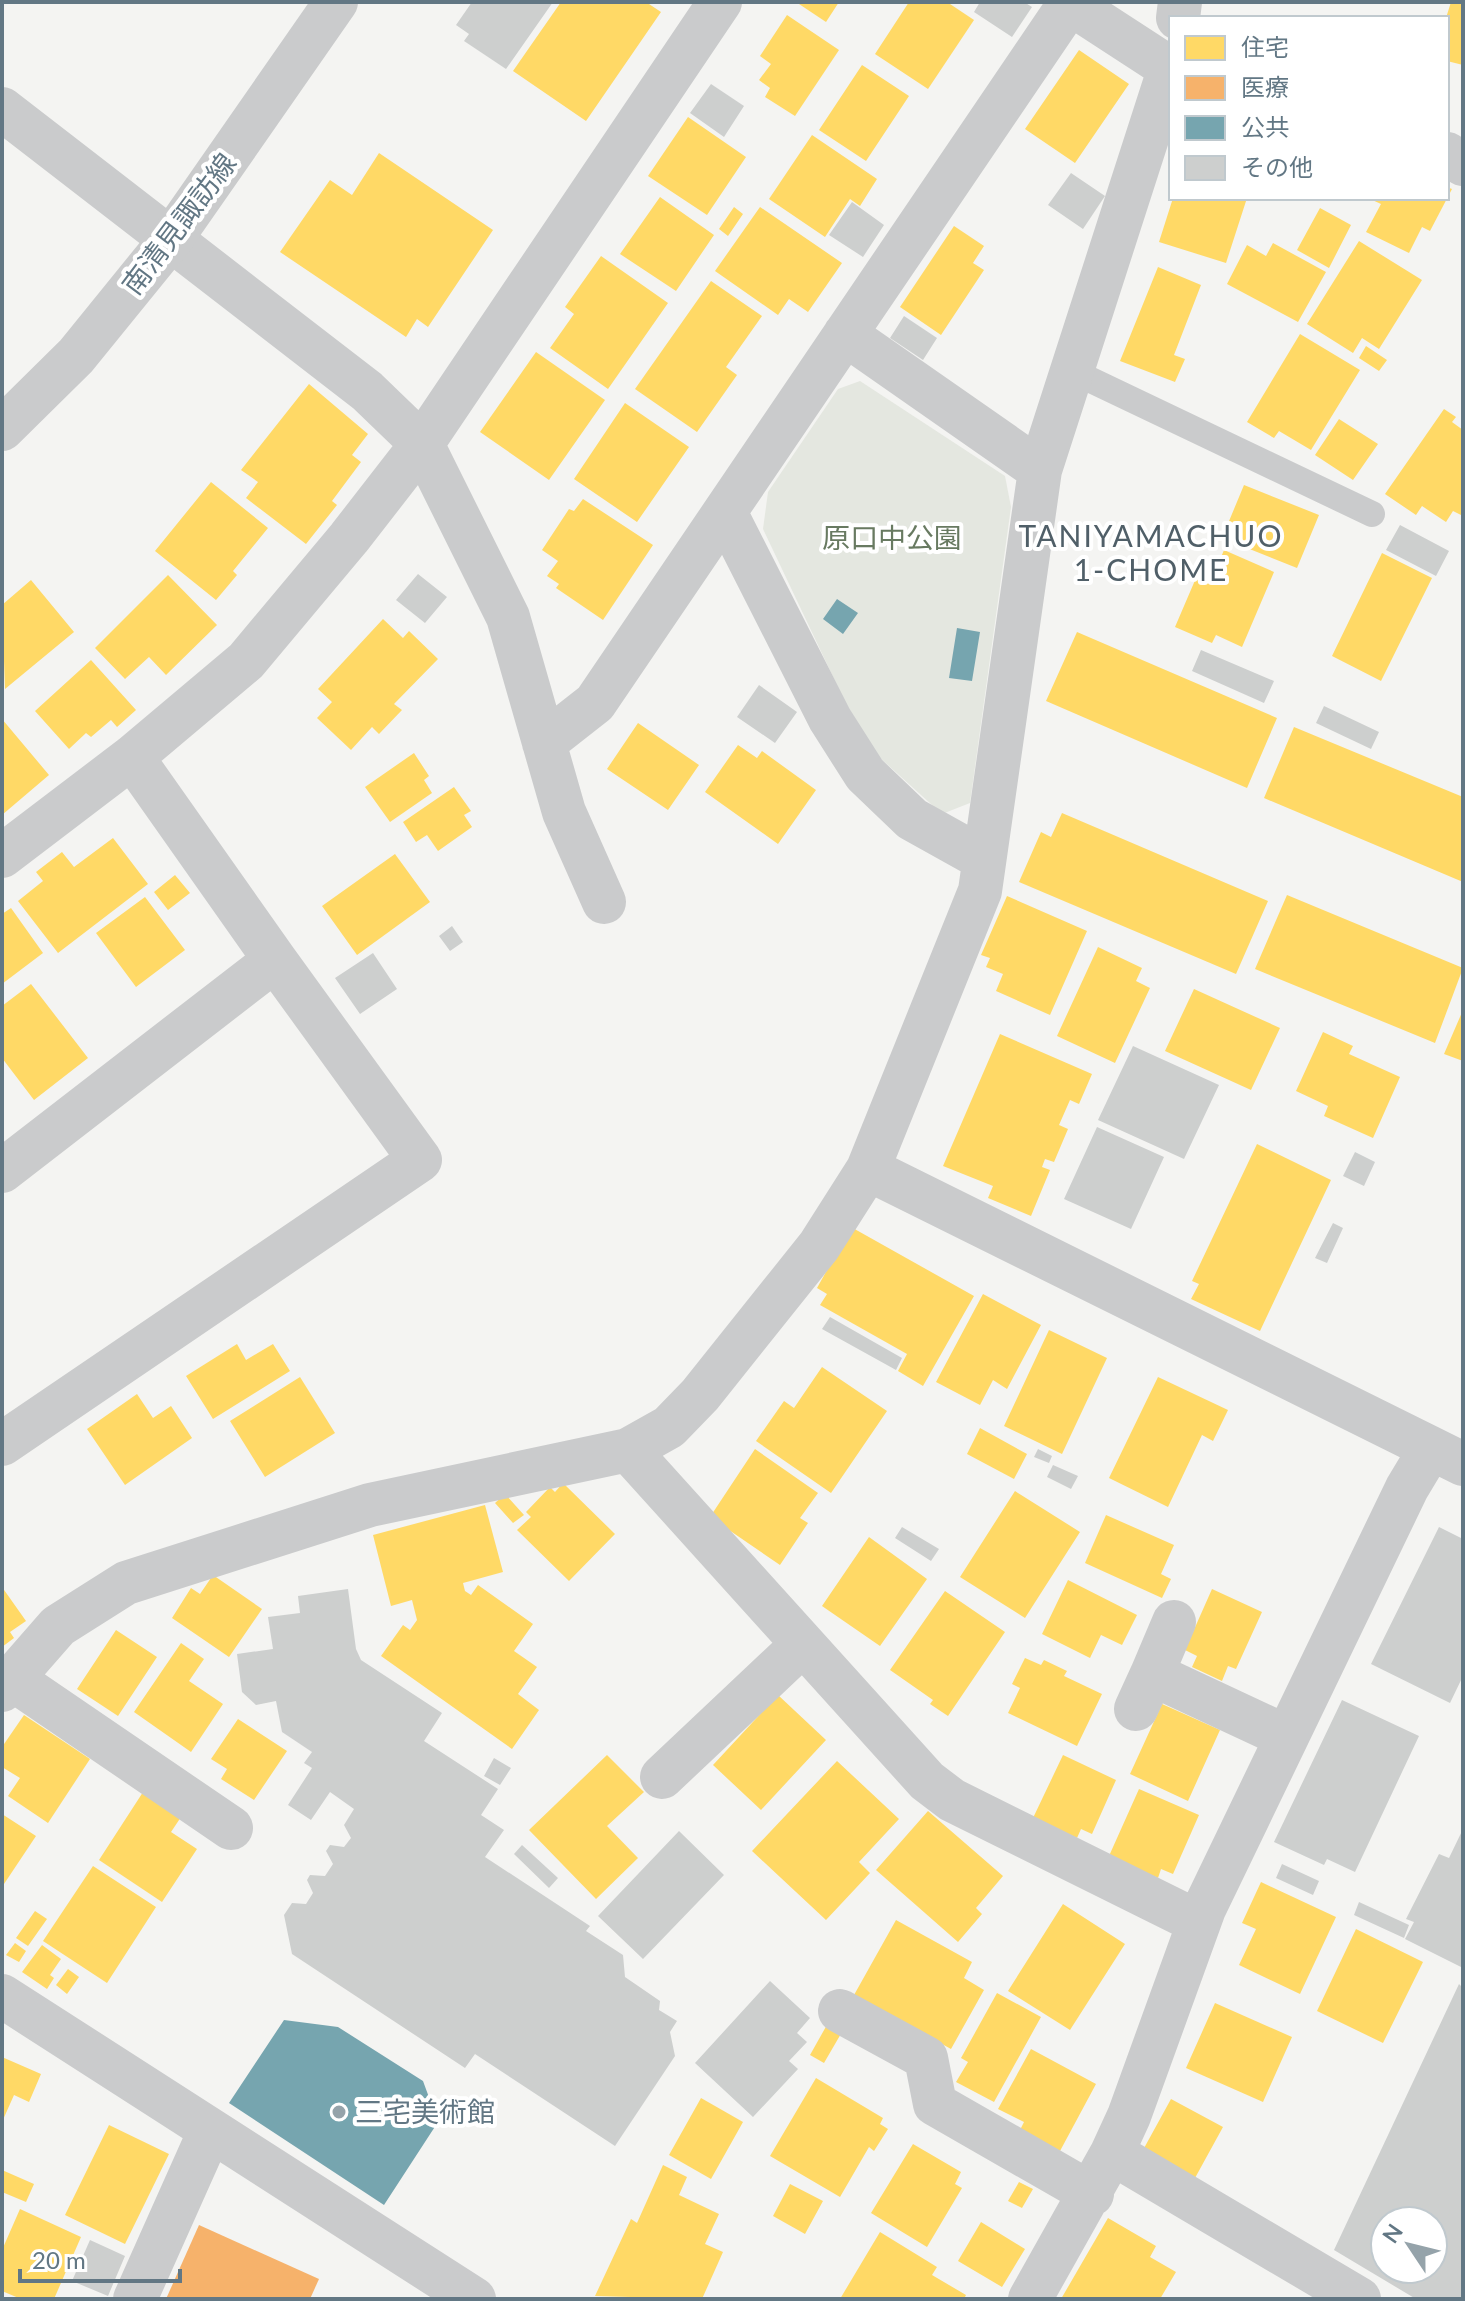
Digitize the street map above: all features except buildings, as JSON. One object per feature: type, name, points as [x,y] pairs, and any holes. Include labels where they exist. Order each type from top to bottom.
[{"type":"street","name":"南清見諏訪線","points":[[2,429],[76,356],[171,239],[336,2]]},
{"type":"street","points":[[2,856],[132,757],[246,661],[349,538],[422,444],[720,2]]},
{"type":"street","points":[[544,743],[595,703],[1069,3],[1169,66]]},
{"type":"street","points":[[231,1828],[6,1684],[58,1626],[126,1583],[370,1505],[628,1450],[669,1427],[700,1395],[785,1292],[868,1169],[980,891],[982,858],[1040,470],[1169,73]]},
{"type":"street","points":[[2,109],[367,391],[422,444],[508,617],[564,812],[604,902]]},
{"type":"street","points":[[845,334],[1040,470]]},
{"type":"street","points":[[725,512],[830,719],[865,774],[912,819],[982,858]]},
{"type":"street","points":[[2,1444],[420,1160],[132,757]]},
{"type":"street","points":[[2,1171],[275,960]]},
{"type":"street","points":[[868,1169],[1447,1456],[1407,1488],[1198,1922],[1129,2116],[1112,2153],[1092,2194],[1030,2299]]},
{"type":"street","points":[[628,1450],[927,1781],[952,1800],[1198,1922]]},
{"type":"street","points":[[1174,1622],[1144,1691],[1287,1737]]},
{"type":"street","points":[[662,1777],[803,1644]]},
{"type":"street","points":[[2,1996],[474,2299]]},
{"type":"street","points":[[840,2011],[926,2058],[935,2104],[1092,2194]]},
{"type":"street","points":[[135,2299],[210,2131]]},
{"type":"street","points":[[1112,2153],[1359,2299]]},
{"type":"lane","points":[[1072,371],[1372,514]]},
{"type":"green space","name":"原口中公園","points":[[860,381],[1005,476],[1011,507],[970,803],[942,814],[878,756],[845,702],[763,529],[768,492],[838,389]]},
{"type":"place","name":"三宅美術館","points":[[339,2112]]},
{"type":"district","name":"TANIYAMACHUO 1-CHOME","points":[[1151,554]]}]
